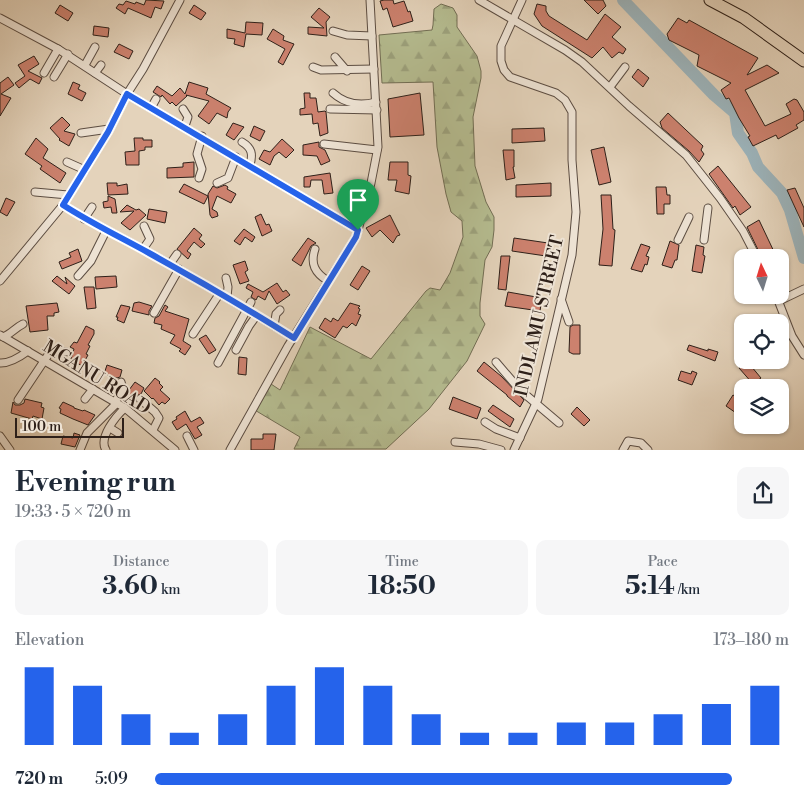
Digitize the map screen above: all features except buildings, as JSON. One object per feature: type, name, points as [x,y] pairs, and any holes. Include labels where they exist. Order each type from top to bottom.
[{"type":"main road","points":[[710,0],[744,18],[804,61]]},
{"type":"street","points":[[0,281],[63,205],[109,129],[180,0]]},
{"type":"street","points":[[230,450],[294,338],[356,237],[378,150],[370,0]]},
{"type":"street","points":[[479,0],[565,50],[582,62],[610,87],[691,162],[720,198],[743,231],[752,249]]},
{"type":"street","name":"INDLAMU STREET","points":[[514,450],[536,403],[572,255],[576,212],[572,160],[572,112],[565,100],[556,93],[510,77],[504,70],[501,61],[501,46],[522,0]]},
{"type":"street","points":[[0,18],[68,54],[127,94],[202,136],[358,230]]},
{"type":"street","points":[[333,31],[348,35],[372,36]]},
{"type":"street","points":[[86,65],[96,47]]},
{"type":"street","points":[[44,74],[58,49]]},
{"type":"street","points":[[54,77],[68,54]]},
{"type":"street","points":[[335,57],[347,71]]},
{"type":"street","points":[[95,73],[101,65]]},
{"type":"street","points":[[313,67],[321,70],[347,71],[374,69]]},
{"type":"street","points":[[610,87],[625,67]]},
{"type":"street","points":[[334,92],[338,98],[349,102],[376,106]]},
{"type":"street","points":[[151,108],[156,99]]},
{"type":"street","points":[[330,109],[376,106]]},
{"type":"street","points":[[183,109],[188,117],[185,126]]},
{"type":"street","points":[[81,133],[109,129]]},
{"type":"street","points":[[199,178],[202,169],[197,154],[202,136]]},
{"type":"street","points":[[242,142],[250,147],[252,159],[250,165]]},
{"type":"street","points":[[324,144],[378,150]]},
{"type":"street","points":[[217,183],[228,178],[236,157]]},
{"type":"street","points":[[67,162],[85,170]]},
{"type":"street","points":[[35,192],[68,195]]},
{"type":"street","points":[[63,205],[84,219],[224,295],[250,306],[257,315],[294,338]]},
{"type":"street","points":[[84,219],[92,207]]},
{"type":"street","points":[[704,240],[708,208]]},
{"type":"street","points":[[678,240],[689,216]]},
{"type":"street","points":[[143,250],[150,239],[144,226]]},
{"type":"street","points":[[78,276],[90,261],[106,231]]},
{"type":"street","points":[[314,249],[312,256],[313,266],[316,272],[328,281]]},
{"type":"street","points":[[170,264],[177,254]]},
{"type":"street","points":[[154,313],[179,270]]},
{"type":"street","points":[[193,334],[224,295],[228,288],[226,278]]},
{"type":"street","points":[[789,294],[804,288]]},
{"type":"street","points":[[561,299],[569,322]]},
{"type":"street","points":[[780,304],[792,336],[804,355]]},
{"type":"street","points":[[218,363],[250,306]]},
{"type":"street","points":[[274,326],[276,314],[280,310]]},
{"type":"street","points":[[236,350],[257,315]]},
{"type":"street","points":[[2,336],[8,335],[23,324]]},
{"type":"street","name":"MGANU ROAD","points":[[2,336],[116,402],[153,430],[175,450]]},
{"type":"street","points":[[1,363],[14,360],[28,351]]},
{"type":"street","points":[[18,400],[50,352],[66,352]]},
{"type":"street","points":[[496,362],[520,390],[559,423]]},
{"type":"street","points":[[80,450],[87,433],[116,402],[123,389],[121,382]]},
{"type":"street","points":[[85,399],[93,389]]},
{"type":"street","points":[[140,399],[156,412],[159,418],[153,430]]},
{"type":"street","points":[[106,450],[103,441],[125,408]]},
{"type":"street","points":[[485,422],[496,429],[520,438]]},
{"type":"street","points":[[110,428],[118,433]]},
{"type":"street","points":[[187,436],[194,450]]},
{"type":"street","points":[[2,439],[10,450]]},
{"type":"street","points":[[623,450],[628,441],[640,443],[648,450]]},
{"type":"street","points":[[455,442],[479,444],[501,450]]},
{"type":"green space","points":[[441,4],[453,8],[457,15],[457,27],[477,56],[481,71],[473,117],[475,166],[486,202],[494,217],[492,247],[485,260],[480,303],[480,316],[485,324],[467,361],[429,409],[386,449],[294,449],[300,437],[253,409],[271,384],[280,390],[310,327],[371,359],[426,291],[430,288],[440,290],[450,273],[463,237],[462,221],[451,212],[446,194],[437,147],[433,82],[382,83],[379,35],[432,30],[434,9]]},
{"type":"waterway","points":[[623,0],[714,95],[735,113],[738,133],[752,153],[758,167],[782,193],[790,210],[804,258]]},
{"type":"route","points":[[127,94],[185,126],[358,230],[356,237],[294,338],[227,296],[84,219],[63,205],[108,132],[127,94]]}]
